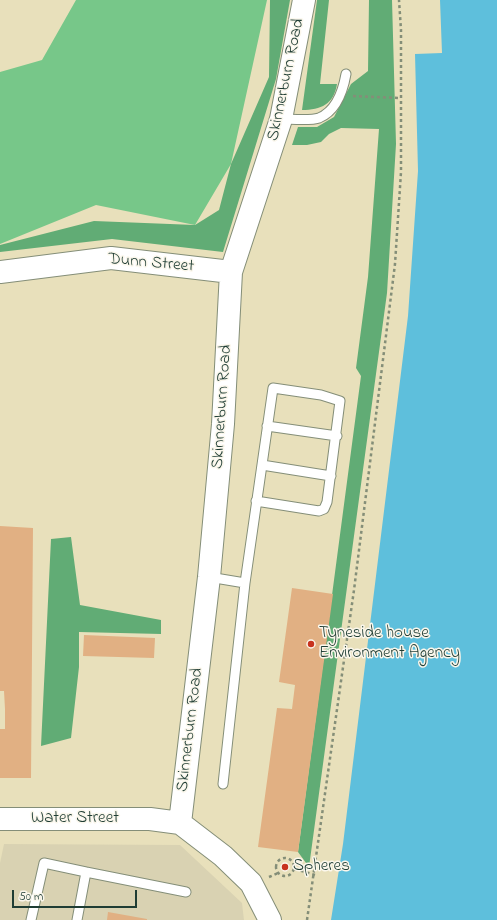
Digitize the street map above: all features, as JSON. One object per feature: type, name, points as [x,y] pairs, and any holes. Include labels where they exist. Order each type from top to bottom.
[{"type":"street","name":"Skinnerburn Road","points":[[180,823],[210,577],[223,424],[231,272],[281,119],[304,0]]},
{"type":"street","name":"Dunn Street","points":[[0,272],[111,258],[231,272]]},
{"type":"street","name":"Water Street","points":[[0,819],[150,819],[180,823]]},
{"type":"street","points":[[180,823],[223,856],[251,883],[270,920]]},
{"type":"lane","points":[[281,119],[318,118],[332,109],[340,96],[346,74]]},
{"type":"lane","points":[[223,784],[245,583],[256,502],[273,388],[321,395],[340,401],[337,436],[327,502],[324,509],[319,511],[256,502]]},
{"type":"lane","points":[[267,426],[337,436]]},
{"type":"lane","points":[[262,465],[331,476]]},
{"type":"lane","points":[[210,577],[245,583]]},
{"type":"lane","points":[[32,920],[44,863],[186,892]]},
{"type":"lane","points":[[76,920],[86,872]]},
{"type":"path","points":[[307,920],[315,875],[356,582],[395,264],[401,172],[401,30],[399,0]]},
{"type":"path","points":[[340,96],[400,98]]},
{"type":"path","points":[[286,858],[293,861],[295,869],[291,875],[284,877],[278,873],[276,866],[279,859],[286,858]]},
{"type":"path","points":[[295,869],[315,875]]},
{"type":"shaded area","points":[[4,844],[180,845],[242,903],[244,920],[0,920],[0,863]]},
{"type":"green space","points":[[76,0],[267,0],[231,164],[195,225],[96,205],[0,244],[0,72],[42,60]]},
{"type":"green space","points":[[270,0],[290,0],[276,79],[223,252],[112,239],[0,252],[0,245],[94,221],[195,225],[219,210],[231,164],[269,77]]},
{"type":"green space","points":[[317,0],[329,0],[320,84],[337,84],[333,96],[326,104],[315,109],[302,110]]},
{"type":"green space","points":[[369,0],[392,0],[396,144],[387,293],[309,867],[298,852],[361,376],[356,368],[368,277],[379,129],[341,128],[329,134],[321,142],[307,145],[292,145],[298,127],[317,127],[334,117],[351,84],[368,71]]},
{"type":"green space","points":[[71,537],[80,605],[161,620],[161,634],[79,632],[79,667],[71,738],[41,746],[51,539]]},
{"type":"water","points":[[440,0],[497,0],[497,920],[331,920],[343,844],[408,316],[418,171],[415,54],[442,53]]},
{"type":"building","points":[[0,526],[33,528],[31,778],[0,778],[0,729],[5,729],[5,709],[4,691],[0,691]]},
{"type":"building","points":[[292,588],[333,594],[298,852],[258,847],[277,708],[292,709],[295,685],[279,682]]},
{"type":"building","points":[[84,635],[155,638],[154,658],[83,656]]},
{"type":"building","points":[[108,912],[147,919],[147,920],[107,920]]},
{"type":"place","name":"Tyneside house Environment Agency","points":[[311,644]]},
{"type":"place","name":"Spheres","points":[[285,867]]}]
